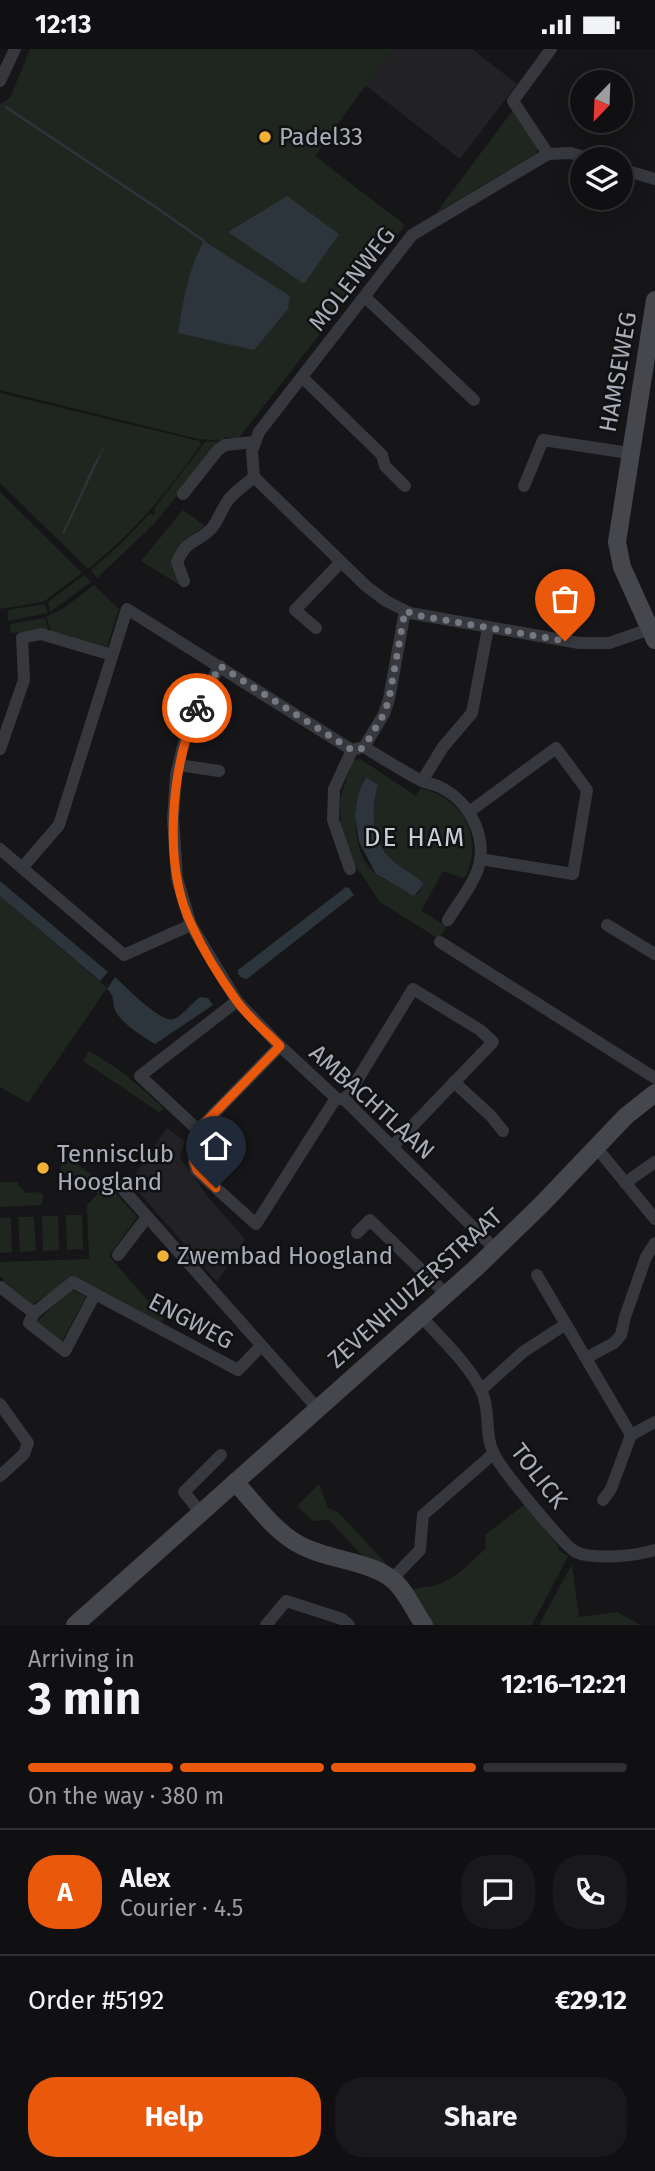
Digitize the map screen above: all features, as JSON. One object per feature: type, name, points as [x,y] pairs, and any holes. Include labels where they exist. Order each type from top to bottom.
[{"type":"street","points":[[0,81],[15,49]]},
{"type":"street","points":[[551,49],[513,101],[548,154],[570,153]]},
{"type":"street","name":"MOLENWEG","points":[[253,442],[412,235],[548,154]]},
{"type":"street","points":[[633,173],[655,179]]},
{"type":"street","points":[[365,297],[474,400]]},
{"type":"street","name":"HAMSEWEG","points":[[652,634],[622,567],[617,548],[618,524],[655,300]]},
{"type":"street","points":[[302,377],[382,455],[385,465],[405,486]]},
{"type":"street","name":"HAMSEWEG","points":[[524,485],[544,440],[629,453]]},
{"type":"street","points":[[183,494],[218,450],[225,445],[253,442],[254,477],[376,595],[405,611],[565,641],[619,641],[652,634]]},
{"type":"street","points":[[184,581],[177,562],[183,548],[216,523],[229,499],[254,477]]},
{"type":"street","points":[[316,628],[295,610],[341,562]]},
{"type":"street","points":[[22,868],[59,825],[127,608],[358,748],[458,799],[476,825],[480,859],[476,874],[448,920]]},
{"type":"street","points":[[350,869],[333,820],[334,789],[358,748],[384,714],[405,611]]},
{"type":"street","points":[[422,781],[443,747],[472,713],[488,628]]},
{"type":"street","points":[[0,749],[24,680],[22,638],[41,634],[112,655]]},
{"type":"street","name":"AMBACHTLAAN","points":[[220,666],[201,698],[187,730],[179,765],[173,818],[176,868],[191,925],[237,1001],[280,1046],[393,1146],[496,1249]]},
{"type":"street","points":[[469,812],[556,748],[587,790],[573,874],[480,859]]},
{"type":"street","points":[[179,765],[219,771]]},
{"type":"street","points":[[0,849],[124,955],[191,925]]},
{"type":"street","points":[[607,925],[655,954]]},
{"type":"street","points":[[440,941],[655,1079]]},
{"type":"street","points":[[280,1046],[198,1130],[194,1161],[197,1170],[256,1224],[413,989],[480,1030],[493,1042],[393,1146]]},
{"type":"street","points":[[198,1130],[139,1076],[237,1001]]},
{"type":"street","points":[[454,1081],[503,1131]]},
{"type":"street","name":"ZEVENHUIZERSTRAAT","points":[[75,1625],[447,1295],[496,1249],[626,1116],[655,1093]]},
{"type":"street","points":[[596,1147],[655,1219]]},
{"type":"street","points":[[625,1183],[655,1162]]},
{"type":"street","points":[[120,1186],[318,1409]]},
{"type":"street","points":[[118,1255],[147,1217]]},
{"type":"street","points":[[357,1233],[370,1220],[447,1295]]},
{"type":"street","points":[[586,1358],[614,1343],[621,1335],[646,1257],[655,1243]]},
{"type":"street","points":[[537,1275],[631,1436]]},
{"type":"street","name":"ENGWEG","points":[[34,1313],[73,1282],[239,1370],[261,1346]]},
{"type":"street","points":[[0,1287],[34,1313],[29,1324],[65,1351],[95,1294]]},
{"type":"street","name":"TOLICK","points":[[422,1317],[481,1390],[486,1404],[493,1454],[573,1551],[591,1557],[655,1551]]},
{"type":"street","points":[[481,1390],[523,1352],[566,1324]]},
{"type":"street","points":[[0,1404],[28,1443],[28,1448],[0,1476]]},
{"type":"street","points":[[603,1500],[611,1489],[631,1436],[655,1422]]},
{"type":"street","points":[[392,1579],[420,1550],[423,1515],[493,1454]]},
{"type":"street","points":[[201,1513],[184,1492],[221,1455]]},
{"type":"street","points":[[235,1482],[284,1534],[301,1546],[378,1571],[392,1579],[424,1625]]},
{"type":"street","points":[[267,1625],[286,1601],[342,1619],[349,1625]]},
{"type":"shaded area","points":[[30,49],[392,49],[315,156],[405,225],[238,439],[198,439],[0,390],[0,104],[10,98]]},
{"type":"shaded area","points":[[392,49],[472,49],[517,84],[460,159],[365,85]]},
{"type":"shaded area","points":[[513,110],[538,147],[536,154],[436,213]]},
{"type":"shaded area","points":[[287,196],[339,234],[304,284],[228,232]]},
{"type":"shaded area","points":[[204,241],[290,296],[288,309],[254,350],[178,333],[190,274]]},
{"type":"shaded area","points":[[0,393],[199,441],[201,444],[150,511],[89,568],[0,483]]},
{"type":"shaded area","points":[[206,441],[223,443],[210,454],[155,523],[97,578],[92,569],[122,543],[150,513],[153,515],[156,512],[154,509]]},
{"type":"shaded area","points":[[107,442],[64,534],[62,534],[93,466]]},
{"type":"shaded area","points":[[0,492],[82,573],[43,602],[0,609]]},
{"type":"shaded area","points":[[183,510],[205,526],[186,539],[177,552],[174,559],[182,579],[178,584],[141,561]]},
{"type":"shaded area","points":[[84,575],[91,582],[50,612],[48,602]]},
{"type":"shaded area","points":[[94,585],[119,609],[107,647],[51,631],[46,617],[64,608]]},
{"type":"shaded area","points":[[44,604],[48,613],[8,621],[8,610]]},
{"type":"shaded area","points":[[45,618],[48,630],[11,633],[10,624]]},
{"type":"shaded area","points":[[360,759],[416,796],[421,788],[436,793],[458,810],[466,821],[471,833],[472,847],[466,876],[462,878],[443,871],[421,911],[447,926],[439,939],[380,902],[351,859],[341,827],[340,799],[353,760]],"holes":[[[366,777],[378,786],[374,815],[380,844],[392,860],[424,884],[417,895],[377,875],[362,855],[356,829],[358,801]]]},
{"type":"shaded area","points":[[366,777],[378,785],[374,825],[380,844],[392,860],[424,884],[414,896],[376,874],[359,842],[355,814],[359,792]]},
{"type":"shaded area","points":[[0,881],[108,972],[100,981],[0,896]]},
{"type":"shaded area","points":[[346,887],[354,895],[247,979],[238,974],[238,970]]},
{"type":"shaded area","points":[[0,896],[107,988],[28,1103],[0,1087]]},
{"type":"shaded area","points":[[115,977],[152,1010],[168,1019],[177,1017],[200,997],[208,998],[213,1005],[155,1044],[127,1025],[115,1010],[112,996],[107,989]]},
{"type":"shaded area","points":[[89,1051],[128,1077],[164,1109],[159,1112],[83,1061]]},
{"type":"shaded area","points":[[167,1128],[185,1141],[180,1158],[208,1197],[245,1239],[217,1282],[130,1182]]},
{"type":"shaded area","points":[[64,1155],[111,1188],[137,1217],[109,1256],[164,1319],[160,1324],[73,1277],[30,1306],[0,1285],[4,1280],[0,1276],[0,1262],[89,1259],[87,1205],[98,1194],[70,1173],[61,1173],[61,1160]]},
{"type":"shaded area","points":[[0,1182],[18,1182],[26,1193],[39,1192],[43,1195],[42,1205],[0,1207]]},
{"type":"shaded area","points":[[66,1215],[82,1215],[83,1249],[67,1250]]},
{"type":"shaded area","points":[[42,1216],[58,1216],[59,1250],[43,1251]]},
{"type":"shaded area","points":[[18,1217],[34,1217],[36,1251],[20,1252]]},
{"type":"shaded area","points":[[0,1218],[11,1218],[12,1252],[0,1253]]},
{"type":"shaded area","points":[[72,1289],[86,1297],[60,1345],[34,1324]]},
{"type":"shaded area","points":[[319,1484],[328,1508],[338,1512],[392,1570],[373,1567],[329,1520],[313,1521],[297,1506]]},
{"type":"shaded area","points":[[525,1504],[559,1550],[568,1556],[532,1625],[429,1625],[410,1591],[438,1585],[460,1572],[486,1548],[485,1535]]},
{"type":"shaded area","points":[[572,1564],[579,1617],[617,1612],[641,1625],[539,1625]]},
{"type":"waterway","points":[[6,107],[204,241]]},
{"type":"way so far","points":[[197,708],[220,666],[352,750],[359,750],[364,747],[384,714],[389,699],[405,611],[565,641]]},
{"type":"place","name":"Padel33","points":[[265,137]]},
{"type":"place","name":"Tennisclub Hoogland","points":[[43,1168]]},
{"type":"place","name":"Zwembad Hoogland","points":[[163,1256]]},
{"type":"district","name":"DE HAM","points":[[415,837]]},
{"type":"route","points":[[197,708],[187,730],[176,775],[173,818],[177,878],[191,925],[237,1001],[280,1046],[198,1130],[194,1161],[197,1170],[216,1188]]}]
